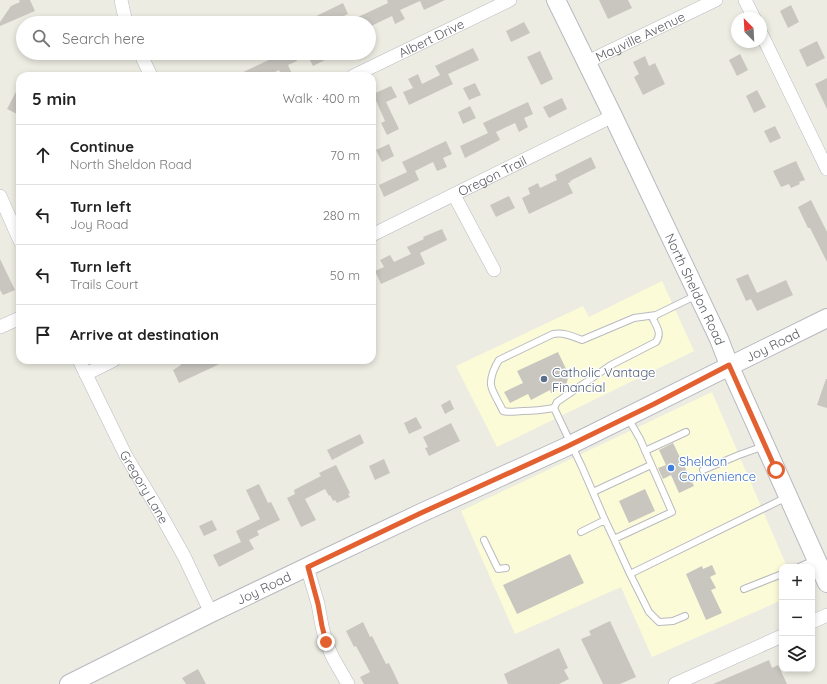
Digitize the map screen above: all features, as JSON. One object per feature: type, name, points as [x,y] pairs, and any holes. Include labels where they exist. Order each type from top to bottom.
[{"type":"street","points":[[121,0],[124,16]]},
{"type":"street","name":"Albert Drive","points":[[360,72],[510,0]]},
{"type":"street","name":"North Sheldon Road","points":[[556,0],[719,339],[729,365],[827,583]]},
{"type":"street","name":"Mayville Avenue","points":[[587,62],[716,0]]},
{"type":"street","points":[[745,0],[751,12]]},
{"type":"street","points":[[767,45],[827,169]]},
{"type":"street","points":[[144,60],[150,72]]},
{"type":"street","name":"Oregon Trail","points":[[376,233],[613,116]]},
{"type":"street","points":[[454,195],[494,270]]},
{"type":"street","points":[[0,196],[16,230]]},
{"type":"street","name":"Joy Road","points":[[69,684],[211,613],[421,513],[571,445],[729,365],[827,318]]},
{"type":"street","points":[[0,327],[16,320]]},
{"type":"street","name":"Gregory Lane","points":[[81,364],[126,456],[184,556],[211,613]]},
{"type":"street","points":[[86,374],[106,364]]},
{"type":"street","points":[[308,567],[326,642],[333,658],[348,684]]},
{"type":"street","points":[[815,621],[827,615]]},
{"type":"street","points":[[676,684],[779,637]]},
{"type":"lane","points":[[656,314],[653,319],[659,331],[659,339],[656,342],[611,365],[557,402],[554,408],[542,411],[522,411],[510,413],[503,411],[491,386],[496,365],[500,360],[553,334],[567,334],[582,340],[634,318],[656,314],[698,294]]},
{"type":"lane","points":[[554,408],[649,612],[659,622],[673,621],[685,616]]},
{"type":"lane","points":[[614,538],[672,512],[640,440],[628,417]]},
{"type":"lane","points":[[645,451],[686,432]]},
{"type":"lane","points":[[703,470],[765,445]]},
{"type":"lane","points":[[593,492],[651,464]]},
{"type":"lane","points":[[630,574],[788,496]]},
{"type":"lane","points":[[581,532],[605,520]]},
{"type":"lane","points":[[484,540],[498,569],[506,568]]},
{"type":"lane","points":[[805,564],[816,559]]},
{"type":"lane","points":[[744,589],[779,575]]},
{"type":"shaded area","points":[[662,281],[694,351],[497,447],[456,366],[583,306],[589,317]]},
{"type":"shaded area","points":[[712,392],[786,564],[779,564],[779,601],[652,657],[621,587],[515,634],[461,511]]},
{"type":"building","points":[[19,0],[30,0],[35,11],[23,16],[16,16],[16,19],[0,26],[0,22],[11,6],[20,2]]},
{"type":"building","points":[[387,0],[445,0],[424,10],[420,1],[400,10],[405,19],[395,24],[392,16],[376,24],[376,16],[360,16],[388,3]]},
{"type":"building","points":[[599,0],[628,0],[632,8],[608,19]]},
{"type":"building","points":[[343,3],[348,14],[344,16],[316,16]]},
{"type":"building","points":[[791,5],[799,22],[788,28],[780,11]]},
{"type":"building","points":[[524,22],[530,33],[511,42],[506,31]]},
{"type":"building","points":[[817,41],[825,58],[807,67],[799,50]]},
{"type":"building","points":[[473,48],[479,60],[448,74],[453,84],[409,105],[403,92],[413,88],[408,79],[418,74],[422,84],[440,75],[435,66]]},
{"type":"building","points":[[540,51],[553,79],[541,85],[527,57]]},
{"type":"building","points":[[740,54],[748,70],[737,76],[729,60]]},
{"type":"building","points":[[645,56],[649,66],[655,63],[665,84],[643,95],[634,77],[639,74],[633,62]]},
{"type":"building","points":[[269,60],[297,61],[288,65],[291,72],[280,72],[279,70],[275,72],[243,72]]},
{"type":"building","points":[[310,60],[325,60],[313,66]]},
{"type":"building","points":[[827,78],[827,109],[815,84]]},
{"type":"building","points":[[475,83],[481,95],[469,100],[463,88]]},
{"type":"building","points":[[391,86],[397,97],[386,102],[399,129],[387,135],[381,123],[385,121],[376,101],[376,93]]},
{"type":"building","points":[[757,90],[766,107],[754,113],[746,96]]},
{"type":"building","points":[[16,92],[16,114],[7,109]]},
{"type":"building","points":[[562,98],[567,109],[549,118],[543,107]]},
{"type":"building","points":[[528,102],[533,114],[524,118],[528,127],[519,132],[515,123],[496,132],[500,140],[465,158],[460,146],[488,133],[483,123]]},
{"type":"building","points":[[470,106],[476,118],[463,124],[458,112]]},
{"type":"building","points":[[775,126],[781,138],[770,143],[764,131]]},
{"type":"building","points":[[446,141],[452,154],[443,158],[447,167],[437,171],[433,162],[415,171],[419,180],[384,197],[379,185],[407,172],[402,162]]},
{"type":"building","points":[[389,144],[394,156],[382,162],[376,150]]},
{"type":"building","points":[[591,157],[596,168],[568,183],[573,193],[529,214],[522,198],[530,194],[528,188],[538,183],[540,188],[557,180],[555,175]]},
{"type":"building","points":[[796,161],[805,180],[799,182],[800,184],[791,188],[789,184],[781,187],[773,171]]},
{"type":"building","points":[[509,196],[515,208],[496,217],[490,205]]},
{"type":"building","points":[[811,200],[827,232],[827,262],[798,207]]},
{"type":"building","points":[[442,229],[447,240],[420,253],[425,264],[381,284],[376,273],[376,271],[384,267],[380,260],[390,255],[394,262],[411,254],[407,247],[424,239],[423,237]]},
{"type":"building","points":[[0,259],[15,290],[3,295],[0,290]]},
{"type":"building","points":[[748,274],[757,293],[786,280],[793,295],[757,311],[751,299],[746,301],[736,279]]},
{"type":"building","name":"Catholic Vantage Financial","points":[[558,352],[569,375],[566,385],[551,393],[550,390],[531,400],[528,394],[510,403],[504,392],[523,383],[517,371]]},
{"type":"building","points":[[219,364],[179,383],[173,370],[181,365]]},
{"type":"building","points":[[827,379],[827,408],[817,405]]},
{"type":"building","points":[[450,400],[454,409],[445,414],[441,405]]},
{"type":"building","points":[[416,417],[422,428],[409,434],[404,423]]},
{"type":"building","points":[[451,423],[460,441],[429,456],[425,448],[428,447],[423,437]]},
{"type":"building","points":[[360,434],[364,443],[332,460],[327,450]]},
{"type":"building","points":[[673,443],[694,486],[679,493],[671,475],[663,479],[658,468],[666,465],[659,450]]},
{"type":"building","points":[[384,459],[390,473],[375,480],[369,466]]},
{"type":"building","points":[[336,465],[350,493],[348,494],[350,497],[337,503],[335,500],[333,501],[325,489],[305,499],[316,520],[301,527],[287,498],[295,494],[294,490],[321,476],[319,473]]},
{"type":"building","points":[[259,484],[268,503],[271,502],[280,520],[257,531],[259,535],[249,540],[254,549],[219,567],[213,555],[241,542],[236,531],[260,519],[246,490]]},
{"type":"building","points":[[645,489],[655,511],[629,523],[619,501]]},
{"type":"building","points":[[212,520],[217,530],[204,536],[199,526]]},
{"type":"building","points":[[570,554],[584,583],[517,614],[503,585]]},
{"type":"building","points":[[712,565],[716,574],[710,577],[716,588],[711,590],[722,613],[706,620],[686,574],[702,566],[703,569]]},
{"type":"building","points":[[610,621],[636,677],[620,684],[603,684],[581,639],[591,635],[589,631]]},
{"type":"building","points":[[363,622],[386,664],[389,663],[399,684],[364,684],[360,677],[370,672],[346,631]]},
{"type":"building","points":[[559,648],[568,668],[564,670],[569,679],[559,684],[508,684],[504,674]]},
{"type":"building","points":[[769,660],[772,668],[778,665],[779,672],[781,672],[787,684],[713,684]]},
{"type":"building","points":[[198,669],[206,684],[186,684],[182,678]]},
{"type":"place","name":"Catholic Vantage Financial","points":[[544,379]]},
{"type":"place","name":"Sheldon Convenience","points":[[671,468]]},
{"type":"route","points":[[326,642],[308,567],[421,513],[566,447],[729,365],[776,470]]}]
